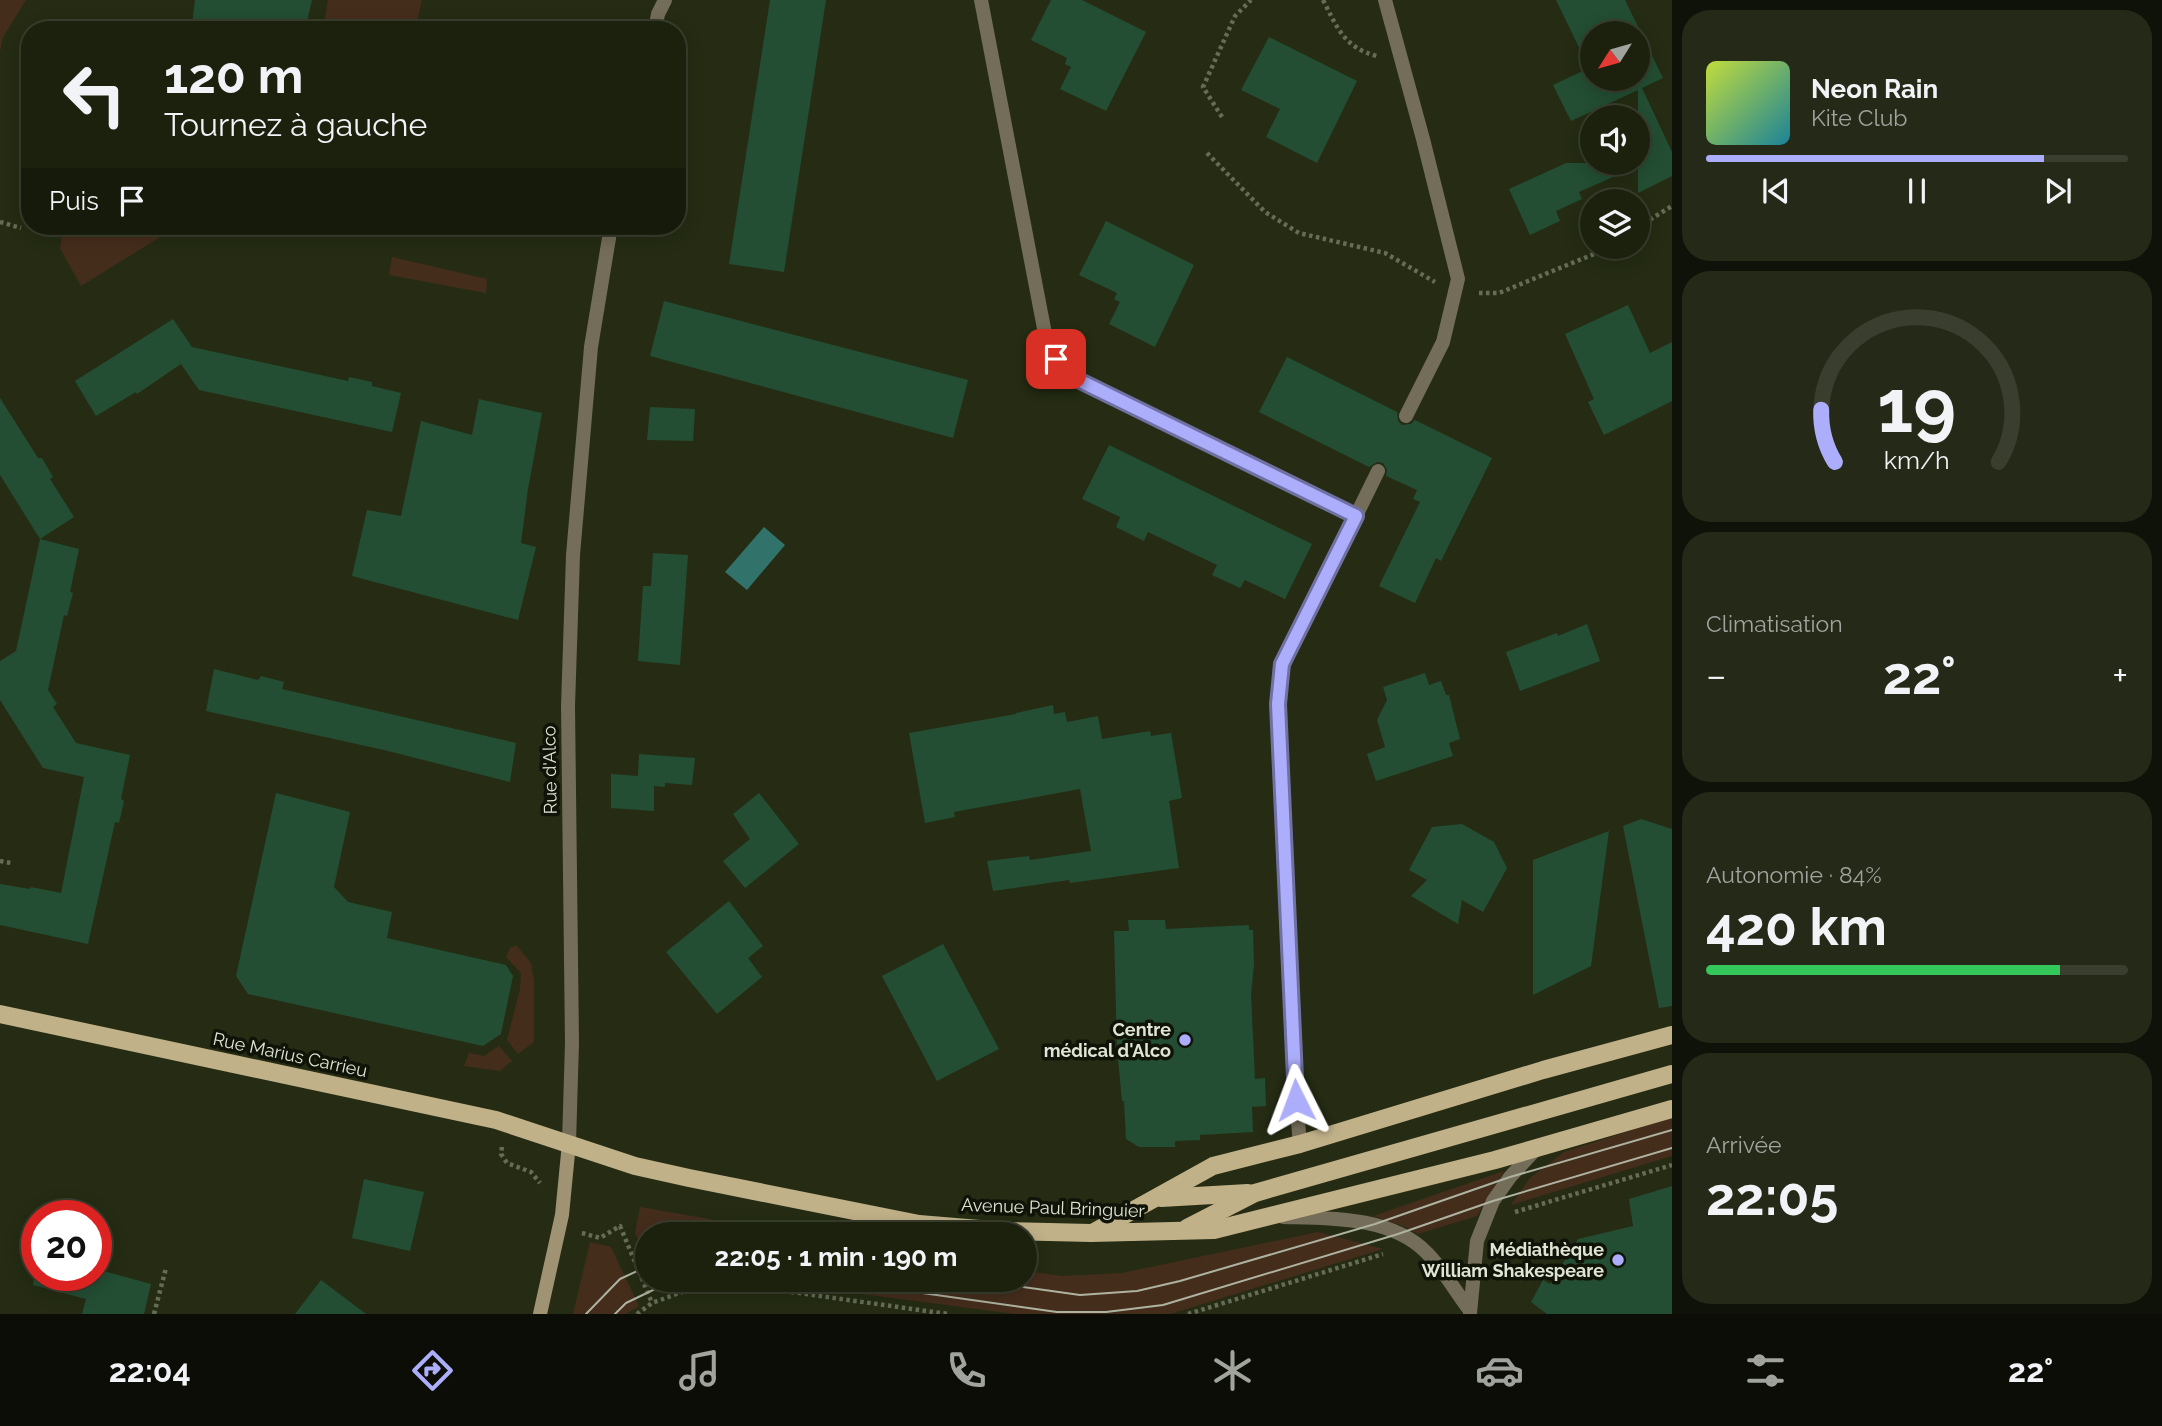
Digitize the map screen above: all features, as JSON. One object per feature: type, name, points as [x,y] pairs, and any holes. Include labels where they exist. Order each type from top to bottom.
[{"type":"main road","name":"Rue Marius Carrieu","points":[[0,1014],[496,1120],[569,1143]]},
{"type":"main road","points":[[1091,1233],[1213,1166],[1300,1144],[1543,1070],[1672,1035]]},
{"type":"main road","points":[[1181,1231],[1255,1193],[1672,1074]]},
{"type":"main road","name":"Avenue Paul Bringuier","points":[[569,1143],[635,1166],[919,1224],[1004,1231],[1091,1233],[1214,1230],[1535,1150],[1672,1109]]},
{"type":"main road","points":[[1155,1199],[1255,1193]]},
{"type":"street","points":[[657,21],[665,0]]},
{"type":"street","points":[[981,0],[1047,344],[1066,374],[1356,516]]},
{"type":"street","points":[[1385,0],[1458,279],[1443,342],[1406,416]]},
{"type":"street","name":"Rue d'Alco","points":[[540,1314],[562,1215],[569,1143],[572,1037],[568,706],[572,555],[592,347],[610,235]]},
{"type":"street","points":[[1300,1144],[1278,704],[1280,677],[1282,664],[1378,471]]},
{"type":"street","points":[[1470,1312],[1477,1241],[1493,1201],[1510,1177],[1535,1150]]},
{"type":"street","points":[[1270,1216],[1364,1222],[1398,1234],[1427,1252],[1470,1312]]},
{"type":"path","points":[[1222,117],[1203,87],[1235,16],[1251,0]]},
{"type":"path","points":[[1322,0],[1342,36],[1364,53],[1402,62]]},
{"type":"path","points":[[1206,153],[1265,212],[1299,233],[1385,253],[1455,293],[1499,293],[1582,259]]},
{"type":"path","points":[[1650,220],[1672,206]]},
{"type":"path","points":[[0,222],[21,228]]},
{"type":"path","points":[[0,861],[11,863]]},
{"type":"path","points":[[154,1314],[166,1268]]},
{"type":"path","points":[[637,1314],[652,1303],[701,1284],[763,1288],[948,1314]]},
{"type":"shaded area","points":[[0,0],[26,0],[3,37],[0,52]]},
{"type":"shaded area","points":[[328,0],[422,0],[417,21],[324,21]]},
{"type":"shaded area","points":[[62,235],[163,235],[81,286],[60,248]]},
{"type":"shaded area","points":[[392,257],[487,279],[486,293],[389,275]]},
{"type":"shaded area","points":[[516,945],[531,963],[534,981],[534,1042],[518,1054],[507,1040],[520,989],[521,973],[506,957],[510,948]]},
{"type":"shaded area","points":[[499,1046],[512,1061],[500,1071],[464,1066],[469,1053],[484,1056]]},
{"type":"shaded area","points":[[1672,1117],[1672,1156],[1511,1205],[1530,1178],[1564,1152]]},
{"type":"shaded area","points":[[1504,1171],[1477,1216],[1418,1234],[1373,1216]]},
{"type":"shaded area","points":[[640,1207],[727,1222],[637,1222]]},
{"type":"shaded area","points":[[1318,1232],[1383,1249],[1170,1314],[1015,1314],[847,1292],[1037,1292],[1037,1273],[1062,1276],[1122,1273]]},
{"type":"shaded area","points":[[590,1242],[611,1247],[639,1306],[626,1314],[573,1314]]},
{"type":"water","points":[[764,527],[785,545],[747,590],[725,572]]},
{"type":"building","points":[[195,0],[312,0],[307,21],[192,21]]},
{"type":"building","points":[[770,0],[826,0],[784,272],[729,264]]},
{"type":"building","points":[[1051,0],[1082,0],[1146,32],[1106,111],[1060,89],[1071,67],[1065,64],[1067,58],[1031,40]]},
{"type":"building","points":[[1556,0],[1625,0],[1635,21],[1580,21],[1580,49]]},
{"type":"building","points":[[1269,37],[1357,81],[1317,163],[1266,137],[1280,109],[1241,90]]},
{"type":"building","points":[[1650,51],[1663,78],[1650,84]]},
{"type":"building","points":[[1580,72],[1580,91],[1636,91],[1606,105],[1580,105],[1580,117],[1571,121],[1553,85]]},
{"type":"building","points":[[1638,91],[1643,91],[1650,105],[1638,105]]},
{"type":"building","points":[[1650,105],[1672,152],[1672,176],[1646,189],[1638,189],[1638,175],[1650,175]]},
{"type":"building","points":[[1566,163],[1580,163],[1580,175],[1618,175],[1580,189],[1580,200],[1556,211],[1560,221],[1530,235],[1509,189]]},
{"type":"building","points":[[1106,221],[1194,265],[1155,347],[1109,324],[1120,302],[1114,299],[1117,293],[1079,275]]},
{"type":"building","points":[[664,301],[968,380],[953,438],[650,356]]},
{"type":"building","points":[[1628,305],[1650,353],[1672,342],[1672,401],[1604,435],[1588,402],[1594,399],[1565,334]]},
{"type":"building","points":[[173,319],[192,347],[348,381],[349,377],[372,382],[372,386],[401,393],[392,432],[199,390],[181,364],[137,394],[136,392],[96,416],[75,381]]},
{"type":"building","points":[[1287,357],[1397,412],[1398,421],[1402,425],[1411,424],[1415,420],[1492,458],[1441,561],[1436,558],[1415,603],[1379,586],[1420,502],[1413,499],[1417,490],[1386,476],[1387,470],[1383,463],[1377,462],[1369,467],[1259,412]]},
{"type":"building","points":[[0,398],[38,458],[42,458],[53,477],[50,479],[74,517],[40,539],[0,475]]},
{"type":"building","points":[[479,399],[542,413],[521,543],[536,547],[518,620],[352,576],[367,510],[401,516],[421,421],[472,435]]},
{"type":"building","points":[[650,407],[695,409],[693,441],[647,440]]},
{"type":"building","points":[[1109,445],[1312,544],[1285,599],[1245,580],[1240,588],[1212,575],[1217,565],[1148,532],[1144,541],[1116,527],[1120,517],[1082,499]]},
{"type":"building","points":[[40,539],[79,549],[70,592],[73,593],[67,616],[64,615],[48,690],[57,704],[53,707],[76,743],[130,755],[121,799],[124,801],[119,823],[115,822],[88,944],[0,925],[0,884],[61,893],[84,777],[43,768],[0,700],[0,661],[16,651]]},
{"type":"building","points":[[653,553],[688,555],[680,665],[638,661],[643,586],[651,586]]},
{"type":"building","points":[[1587,624],[1600,661],[1520,691],[1506,652]]},
{"type":"building","points":[[214,669],[258,680],[261,676],[284,682],[282,689],[516,743],[510,782],[384,750],[206,711]]},
{"type":"building","points":[[1425,673],[1429,685],[1441,681],[1446,695],[1449,695],[1460,739],[1449,743],[1453,756],[1376,781],[1367,754],[1385,747],[1377,720],[1387,700],[1383,687]]},
{"type":"building","points":[[1053,705],[1054,714],[1065,712],[1067,722],[1098,716],[1102,739],[1150,731],[1151,736],[1171,733],[1182,798],[1169,801],[1179,868],[993,891],[987,861],[1029,856],[1030,860],[1091,851],[1080,789],[954,812],[955,817],[925,823],[909,733]]},
{"type":"building","points":[[639,754],[695,758],[692,785],[665,783],[665,787],[654,786],[654,811],[611,808],[611,774],[638,776]]},
{"type":"building","points":[[276,793],[350,812],[334,887],[348,902],[392,912],[387,938],[506,965],[513,976],[501,1034],[483,1046],[248,994],[236,976]]},
{"type":"building","points":[[759,793],[799,844],[745,888],[723,861],[750,839],[733,814]]},
{"type":"building","points":[[1641,819],[1672,829],[1672,1006],[1659,1008],[1623,826]]},
{"type":"building","points":[[1462,824],[1494,842],[1507,868],[1483,912],[1462,900],[1458,924],[1411,896],[1427,880],[1409,870],[1432,827]]},
{"type":"building","points":[[1609,831],[1591,966],[1533,995],[1533,860]]},
{"type":"building","points":[[729,901],[763,946],[748,958],[762,977],[717,1014],[666,952]]},
{"type":"building","name":"Centre médical d'Alco","points":[[1128,920],[1165,920],[1166,929],[1249,925],[1249,930],[1253,930],[1251,994],[1255,1079],[1265,1078],[1266,1106],[1252,1107],[1253,1132],[1200,1135],[1200,1140],[1175,1141],[1175,1147],[1139,1147],[1126,1139],[1117,1049],[1114,931],[1129,931]]},
{"type":"building","points":[[943,944],[999,1049],[937,1081],[882,976]]},
{"type":"building","points":[[364,1179],[424,1192],[410,1251],[352,1238]]},
{"type":"building","name":"Médiathèque William Shakespeare","points":[[1672,1186],[1672,1314],[1547,1314],[1531,1302],[1543,1280],[1550,1284],[1578,1239],[1633,1226],[1629,1199]]},
{"type":"building","points":[[112,1273],[151,1284],[144,1314],[82,1314],[86,1299],[56,1291],[112,1291]]},
{"type":"building","points":[[321,1280],[366,1314],[295,1314]]},
{"type":"tram line","points":[[1037,1289],[1080,1295],[1137,1291],[1180,1281],[1375,1224],[1510,1177],[1672,1130]]},
{"type":"tram line","points":[[915,1292],[1057,1312],[1106,1312],[1163,1305],[1398,1234],[1493,1201],[1672,1148]]},
{"type":"tram line","points":[[586,1314],[620,1279],[635,1272]]},
{"type":"tram line","points":[[615,1314],[626,1303],[649,1292]]},
{"type":"place","name":"Centre médical d'Alco","points":[[1185,1040]]},
{"type":"place","name":"Médiathèque William Shakespeare","points":[[1618,1260]]},
{"type":"route","points":[[1056,359],[1066,374],[1356,516],[1282,664],[1278,704],[1296,1100]]}]
